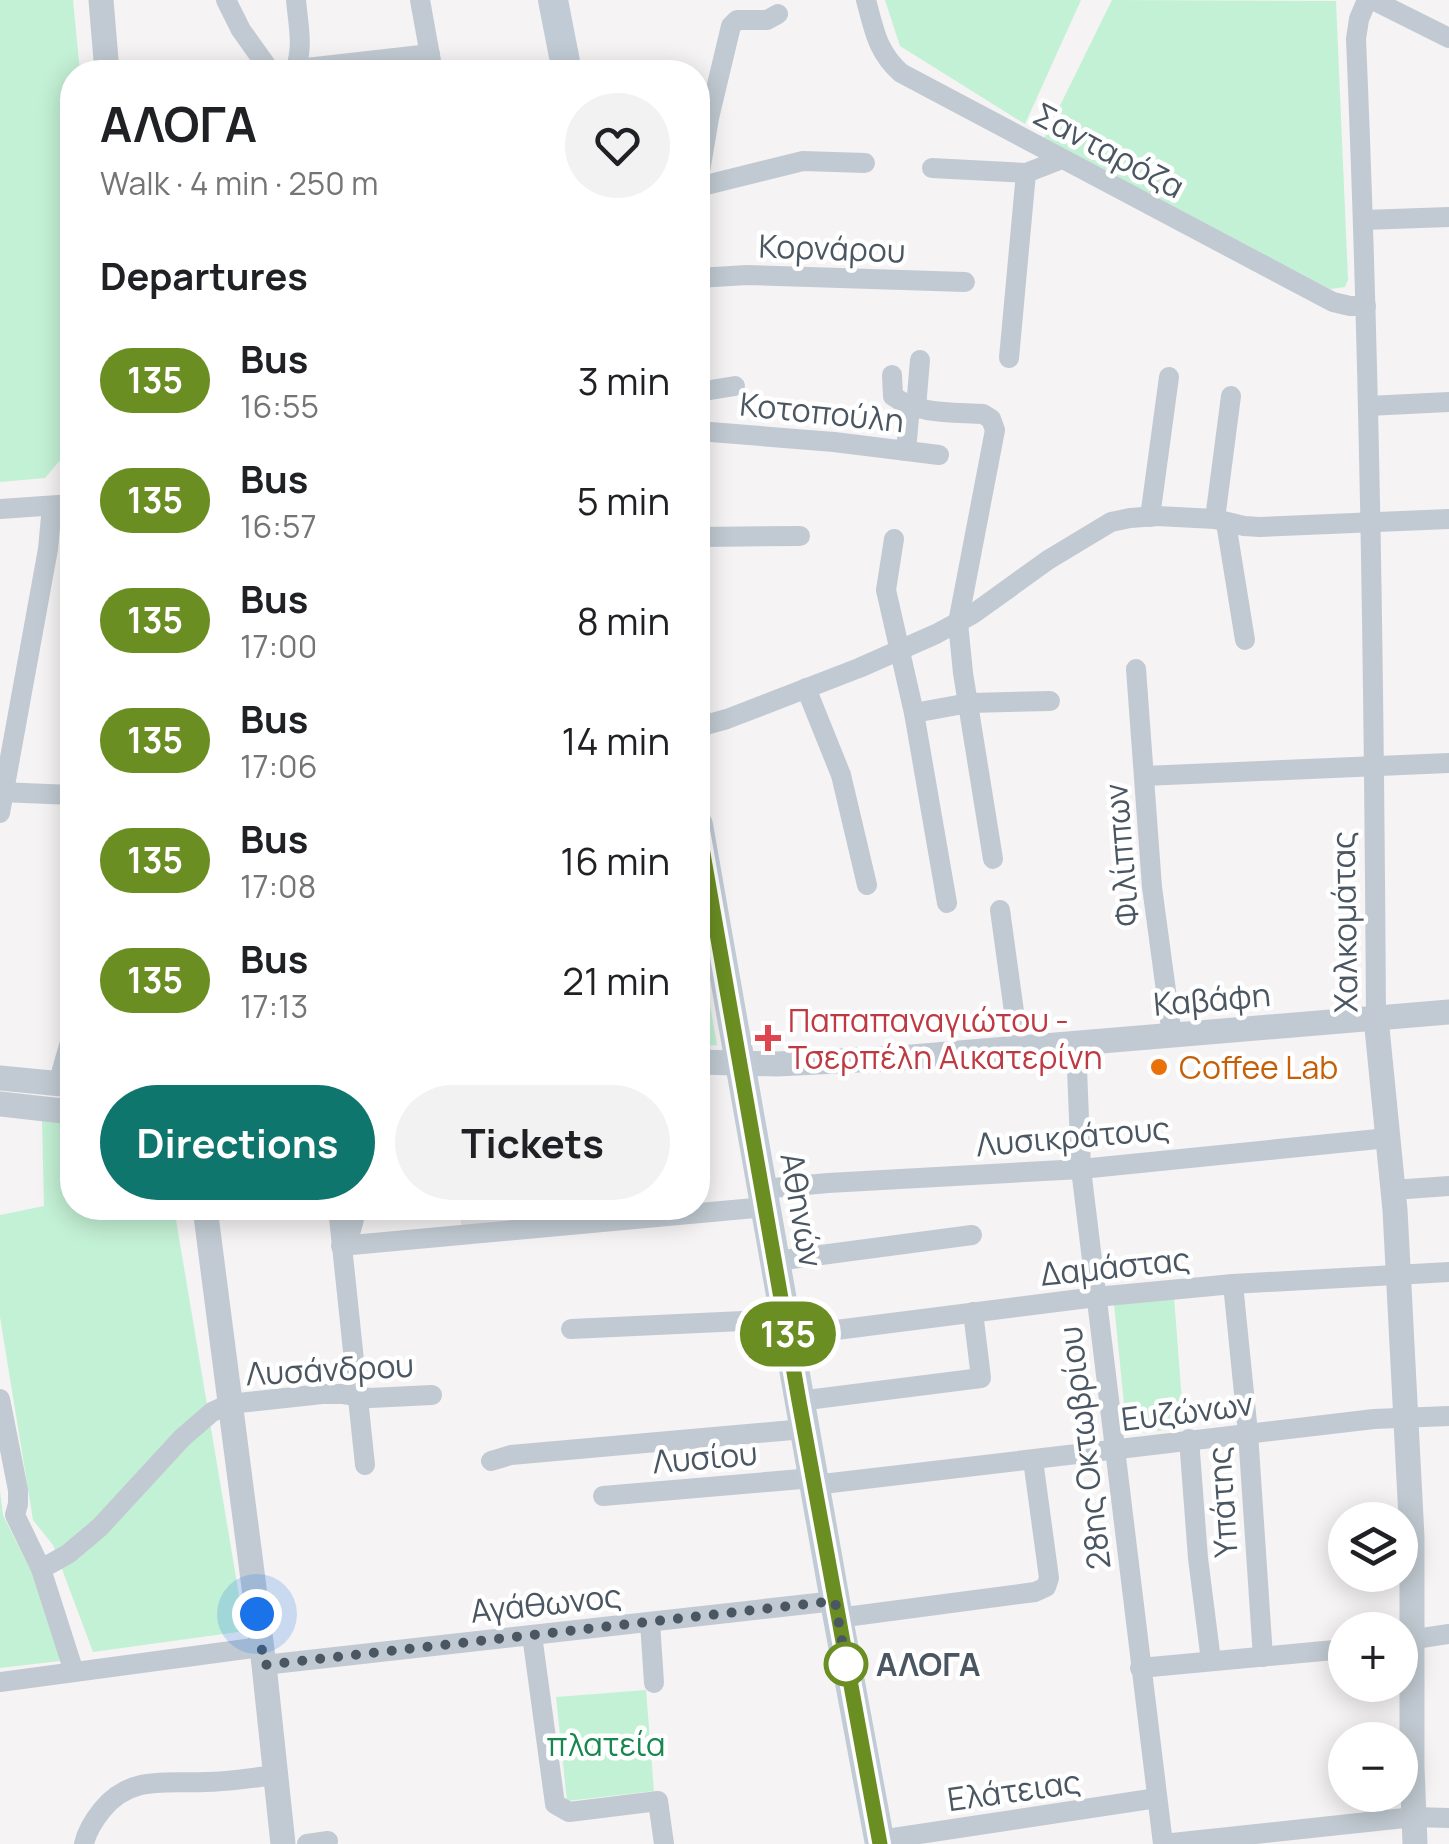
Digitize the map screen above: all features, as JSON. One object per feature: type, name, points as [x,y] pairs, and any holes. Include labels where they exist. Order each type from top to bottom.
[{"type":"main road","points":[[553,0],[565,60]]},
{"type":"main road","name":"Αθηνών","points":[[710,893],[880,1842]]},
{"type":"street","points":[[101,0],[107,60]]},
{"type":"street","points":[[226,0],[262,60]]},
{"type":"street","points":[[296,0],[298,60]]},
{"type":"street","points":[[420,0],[431,60]]},
{"type":"street","name":"Σανταρόζα","points":[[866,0],[880,48],[901,73],[1333,302],[1366,306]]},
{"type":"street","points":[[1370,0],[1449,38]]},
{"type":"street","name":"Χαλκομάτας","points":[[1370,0],[1359,19],[1356,39],[1366,306],[1376,1018],[1393,1190],[1406,1416],[1412,1537],[1408,1612]]},
{"type":"street","points":[[710,114],[732,26],[737,20],[767,20],[778,14]]},
{"type":"street","points":[[932,168],[1026,173],[1062,159]]},
{"type":"street","points":[[710,183],[802,161],[865,163]]},
{"type":"street","points":[[1009,358],[1026,173]]},
{"type":"street","points":[[1364,220],[1449,217]]},
{"type":"street","name":"Κορνάρου","points":[[710,277],[966,282]]},
{"type":"street","points":[[906,451],[920,360]]},
{"type":"street","points":[[892,375],[893,396],[913,407],[983,414],[991,419],[995,430],[958,623],[994,859]]},
{"type":"street","points":[[1150,517],[1169,377]]},
{"type":"street","points":[[710,390],[736,386]]},
{"type":"street","points":[[1231,396],[1221,521],[1244,640]]},
{"type":"street","points":[[1368,406],[1449,402]]},
{"type":"street","name":"Κοτοπούλη","points":[[710,432],[940,455]]},
{"type":"street","points":[[0,510],[60,505]]},
{"type":"street","points":[[60,511],[48,548],[1,799],[60,796]]},
{"type":"street","points":[[710,724],[902,650],[958,623],[1111,522],[1150,517],[1260,527],[1449,520]]},
{"type":"street","points":[[710,537],[800,536]]},
{"type":"street","points":[[894,538],[886,590],[902,650],[947,903]]},
{"type":"street","name":"Φιλίππων","points":[[1136,669],[1152,887],[1172,1035]]},
{"type":"street","points":[[806,688],[841,775],[868,885]]},
{"type":"street","points":[[914,714],[969,703],[1050,701]]},
{"type":"street","points":[[1144,776],[1449,763]]},
{"type":"street","points":[[1000,910],[1019,1048]]},
{"type":"street","name":"Καβάφη","points":[[710,1063],[900,1058],[1449,1012]]},
{"type":"street","name":"28ης Οκτωβρίου","points":[[1076,1043],[1081,1169],[1163,1844]]},
{"type":"street","points":[[0,1078],[60,1084]]},
{"type":"street","points":[[0,1104],[60,1111]]},
{"type":"street","name":"Λυσικράτους","points":[[710,1204],[764,1198],[828,1183],[1081,1169],[1388,1138]]},
{"type":"street","points":[[1393,1190],[1449,1186]]},
{"type":"street","points":[[207,1220],[283,1844]]},
{"type":"street","points":[[340,1220],[365,1465]]},
{"type":"street","points":[[344,1245],[353,1220]]},
{"type":"street","name":"Λυσικράτους","points":[[344,1245],[567,1220]]},
{"type":"street","points":[[776,1261],[972,1235]]},
{"type":"street","name":"Δαμάστας","points":[[571,1329],[787,1328],[1234,1284],[1449,1272]]},
{"type":"street","name":"Υπάτης","points":[[1234,1284],[1262,1657]]},
{"type":"street","points":[[491,1461],[801,1415],[981,1378],[974,1312]]},
{"type":"street","name":"Λυσάνδρου","points":[[230,1404],[322,1394],[370,1398],[432,1394]]},
{"type":"street","points":[[0,1399],[18,1490],[15,1515]]},
{"type":"street","points":[[42,1568],[68,1554],[100,1526],[182,1438],[212,1412],[230,1404]]},
{"type":"street","name":"Ευζώνων","points":[[814,1481],[1033,1460],[1406,1416],[1449,1416]]},
{"type":"street","points":[[1189,1439],[1211,1661]]},
{"type":"street","name":"Αγάθωνος","points":[[0,1682],[74,1672],[1036,1592],[1046,1587],[1049,1578],[1033,1460]]},
{"type":"street","name":"Λυσίου","points":[[603,1496],[814,1481]]},
{"type":"street","points":[[0,1487],[42,1568],[74,1672]]},
{"type":"street","points":[[650,1622],[654,1683]]},
{"type":"street","points":[[1418,1638],[1449,1634]]},
{"type":"street","points":[[532,1635],[553,1799],[560,1809],[575,1811],[658,1800],[664,1844]]},
{"type":"street","points":[[1140,1668],[1328,1651]]},
{"type":"street","name":"Χαλκομάτας","points":[[1409,1702],[1415,1844]]},
{"type":"street","points":[[84,1844],[96,1817],[126,1788],[275,1775]]},
{"type":"street","name":"Ελάτειας","points":[[880,1842],[1157,1798]]},
{"type":"street","points":[[1163,1844],[1414,1817],[1449,1818]]},
{"type":"shaded area","points":[[461,1220],[560,1220],[461,1230]]},
{"type":"green space","points":[[0,0],[73,0],[79,60],[60,60],[60,460],[45,478],[0,482]]},
{"type":"green space","points":[[885,0],[1081,0],[1025,124],[900,46]]},
{"type":"green space","points":[[1112,0],[1336,1],[1348,280],[1345,287],[1330,289],[1044,138]]},
{"type":"green space","points":[[710,1005],[717,1045],[710,1046]]},
{"type":"green space","points":[[42,1120],[60,1123],[60,1220],[176,1220],[245,1631],[93,1652],[53,1545],[33,1520],[0,1317],[0,1215],[44,1206]]},
{"type":"green space","points":[[1174,1297],[1184,1428],[1127,1434],[1114,1304]]},
{"type":"green space","points":[[0,1491],[3,1515],[36,1581],[60,1661],[0,1668]]},
{"type":"green space","name":"πλατεία","points":[[646,1690],[654,1791],[567,1801],[556,1697]]},
{"type":"bus line","name":"135","points":[[710,892],[880,1844]]},
{"type":"place","name":"Παπαπαναγιώτου - Τσερπέλη Αικατερίνη","points":[[768,1038]]},
{"type":"place","name":"Coffee Lab","points":[[1159,1067]]},
{"type":"place","name":"ΑΛΟΓΑ","points":[[846,1664]]},
{"type":"route","points":[[257,1614],[264,1665],[835,1601],[846,1664]]}]
